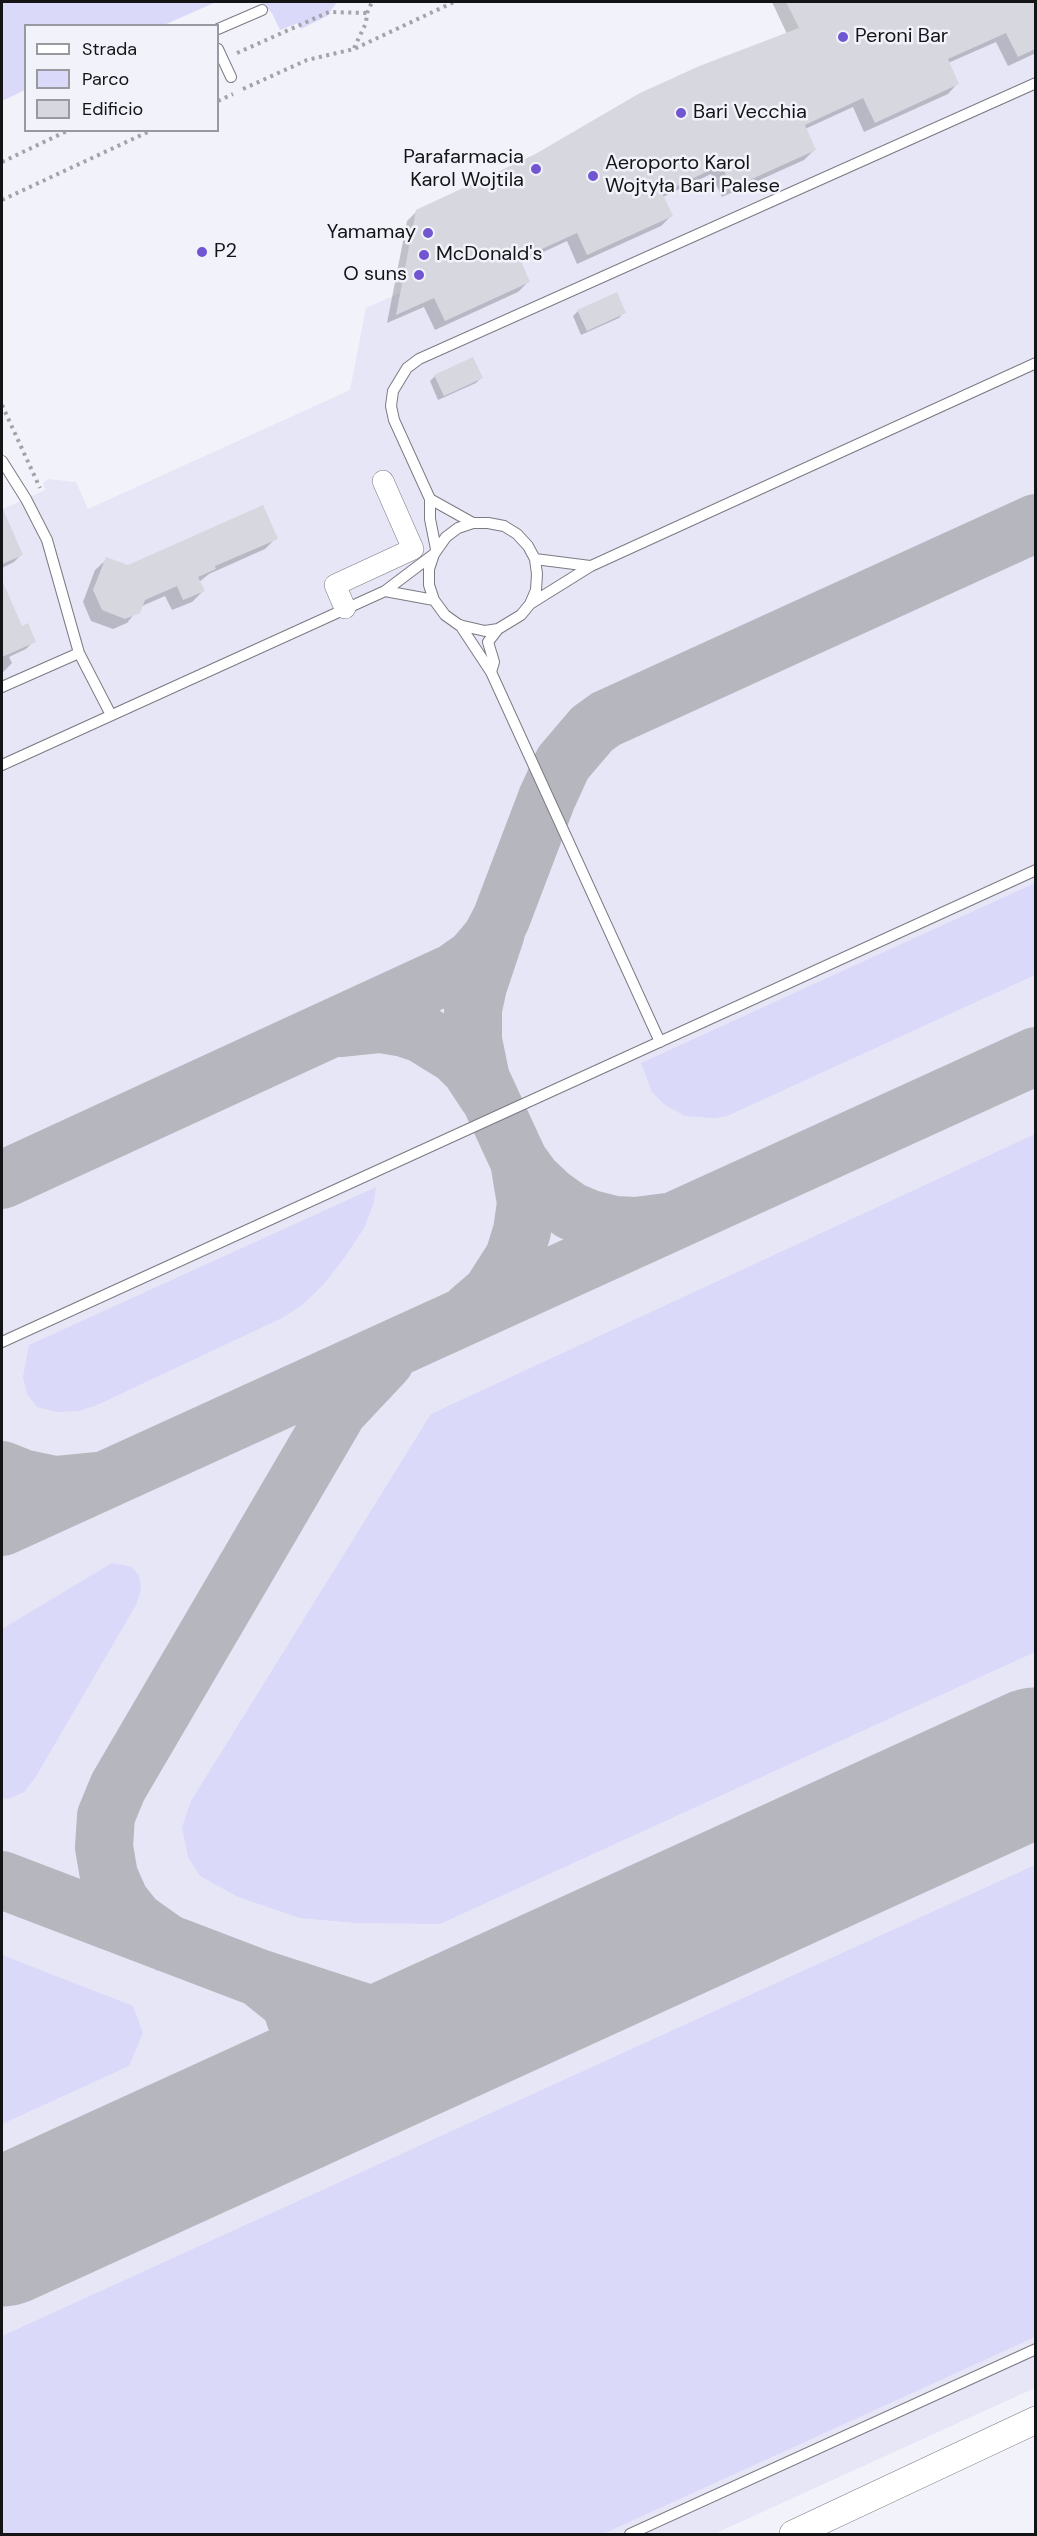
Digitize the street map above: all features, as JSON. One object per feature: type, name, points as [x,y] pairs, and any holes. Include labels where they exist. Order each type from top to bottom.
[{"type":"street","points":[[345,608],[335,585],[413,549],[383,481]]},
{"type":"street","points":[[793,2535],[1035,2420]]},
{"type":"lane","points":[[219,29],[262,10]]},
{"type":"lane","points":[[220,54],[231,77]]},
{"type":"lane","points":[[498,629],[472,630],[459,625],[445,615],[434,600],[429,585],[429,569],[435,552],[430,519],[430,499],[394,420],[391,406],[393,391],[407,368],[419,359],[1035,83]]},
{"type":"lane","points":[[491,672],[494,662],[488,642],[498,629],[521,615],[530,604],[591,566],[1035,363]]},
{"type":"lane","points":[[2,461],[26,499],[47,540],[80,653],[111,715]]},
{"type":"lane","points":[[430,499],[473,523]]},
{"type":"lane","points":[[2,765],[385,591],[435,552],[446,537],[458,528],[473,523],[488,523],[510,530],[528,546],[535,559],[537,582],[530,604]]},
{"type":"lane","points":[[535,559],[591,566]]},
{"type":"lane","points":[[385,591],[434,600]]},
{"type":"lane","points":[[459,625],[491,672],[660,1042]]},
{"type":"lane","points":[[2,687],[80,653]]},
{"type":"lane","points":[[2,1342],[1035,870]]},
{"type":"lane","points":[[630,2535],[1035,2349]]},
{"type":"path","points":[[354,49],[366,23],[372,2]]},
{"type":"path","points":[[219,101],[307,60],[354,49],[454,2]]},
{"type":"path","points":[[220,54],[329,12],[367,13]]},
{"type":"path","points":[[2,162],[65,132]]},
{"type":"path","points":[[2,200],[148,132]]},
{"type":"path","points":[[2,405],[42,491]]},
{"type":"shaded area","points":[[786,2],[1035,2],[1035,2388],[714,2534],[2,2534],[2,507],[3,509],[45,490],[43,483],[48,479],[76,482],[88,509],[350,390],[366,308],[400,293],[416,210],[532,156],[640,93],[702,65],[809,49]]},
{"type":"green space","points":[[2,2],[216,2],[166,24],[24,24],[24,90],[2,101]]},
{"type":"green space","points":[[261,2],[337,2],[327,16],[301,29],[298,23],[280,30],[272,13]]},
{"type":"green space","points":[[1035,883],[1035,975],[727,1116],[714,1118],[685,1116],[665,1105],[652,1092],[641,1063]]},
{"type":"green space","points":[[1035,1134],[1035,1652],[440,1924],[355,1923],[300,1918],[238,1897],[200,1876],[188,1857],[182,1827],[191,1801],[431,1414]]},
{"type":"green space","points":[[376,1187],[374,1202],[364,1228],[345,1257],[323,1285],[302,1305],[282,1318],[95,1406],[78,1411],[56,1412],[37,1407],[27,1394],[23,1377],[29,1345]]},
{"type":"green space","points":[[112,1563],[132,1567],[139,1576],[141,1590],[136,1605],[35,1778],[24,1792],[8,1799],[2,1798],[2,1629]]},
{"type":"green space","points":[[1035,1865],[1035,2337],[603,2534],[2,2534],[2,2336]]},
{"type":"green space","points":[[2,1955],[133,2006],[143,2033],[129,2066],[2,2124]]},
{"type":"building","name":"Aeroporto Karol Wojtyła Bari Palese","points":[[786,2],[1035,2],[1035,49],[1018,57],[1006,33],[948,59],[959,84],[875,123],[863,98],[805,125],[816,150],[732,188],[721,165],[662,193],[673,216],[587,255],[577,233],[520,259],[530,282],[445,321],[434,298],[396,315],[416,210],[532,156],[640,93],[702,65],[799,28]]},
{"type":"building","points":[[617,292],[626,313],[587,331],[577,310]]},
{"type":"building","points":[[473,357],[483,378],[444,396],[434,375]]},
{"type":"building","points":[[263,505],[278,539],[215,566],[216,569],[198,577],[205,591],[183,600],[177,586],[145,600],[140,613],[125,619],[102,610],[93,590],[106,557],[128,565]]},
{"type":"building","points":[[2,507],[23,555],[2,564]]},
{"type":"building","points":[[2,580],[22,626],[28,623],[36,642],[2,657]]},
{"type":"taxiway","points":[[2,1180],[454,972],[474,958],[491,938],[501,919],[547,798],[563,763],[592,729],[606,719],[1036,523]]},
{"type":"taxiway","points":[[496,932],[473,1009],[473,1040],[481,1079],[519,1161],[532,1179],[550,1196],[571,1211],[590,1219],[614,1225],[636,1226],[667,1222]]},
{"type":"taxiway","points":[[342,1028],[380,1024],[422,1034],[456,1055],[470,1069],[487,1095]]},
{"type":"taxiway","points":[[2,1527],[1036,1056]]},
{"type":"taxiway","points":[[470,1311],[491,1293],[514,1257],[522,1231],[526,1203],[519,1161]]},
{"type":"taxiway","points":[[167,1943],[136,1921],[120,1901],[109,1876],[104,1847],[106,1816],[118,1787],[338,1411],[385,1361]]},
{"type":"taxiway","points":[[2,1470],[22,1478],[55,1485],[96,1481]]},
{"type":"taxiway","points":[[2,1880],[259,1978],[379,2017],[419,2019],[457,2015],[503,2004]]},
{"type":"taxiway","points":[[248,2121],[280,2094],[297,2065],[301,2034],[290,2003],[259,1978]]},
{"type":"runway","points":[[2,2233],[1036,1761]]},
{"type":"place","name":"Peroni Bar","points":[[843,37]]},
{"type":"place","name":"Bari Vecchia","points":[[681,113]]},
{"type":"place","name":"Parafarmacia Karol Wojtila","points":[[536,169]]},
{"type":"place","name":"Aeroporto Karol Wojtyła Bari Palese","points":[[593,176]]},
{"type":"place","name":"Yamamay","points":[[428,233]]},
{"type":"place","name":"P2","points":[[202,252]]},
{"type":"place","name":"McDonald's","points":[[424,255]]},
{"type":"place","name":"O suns","points":[[419,275]]}]
